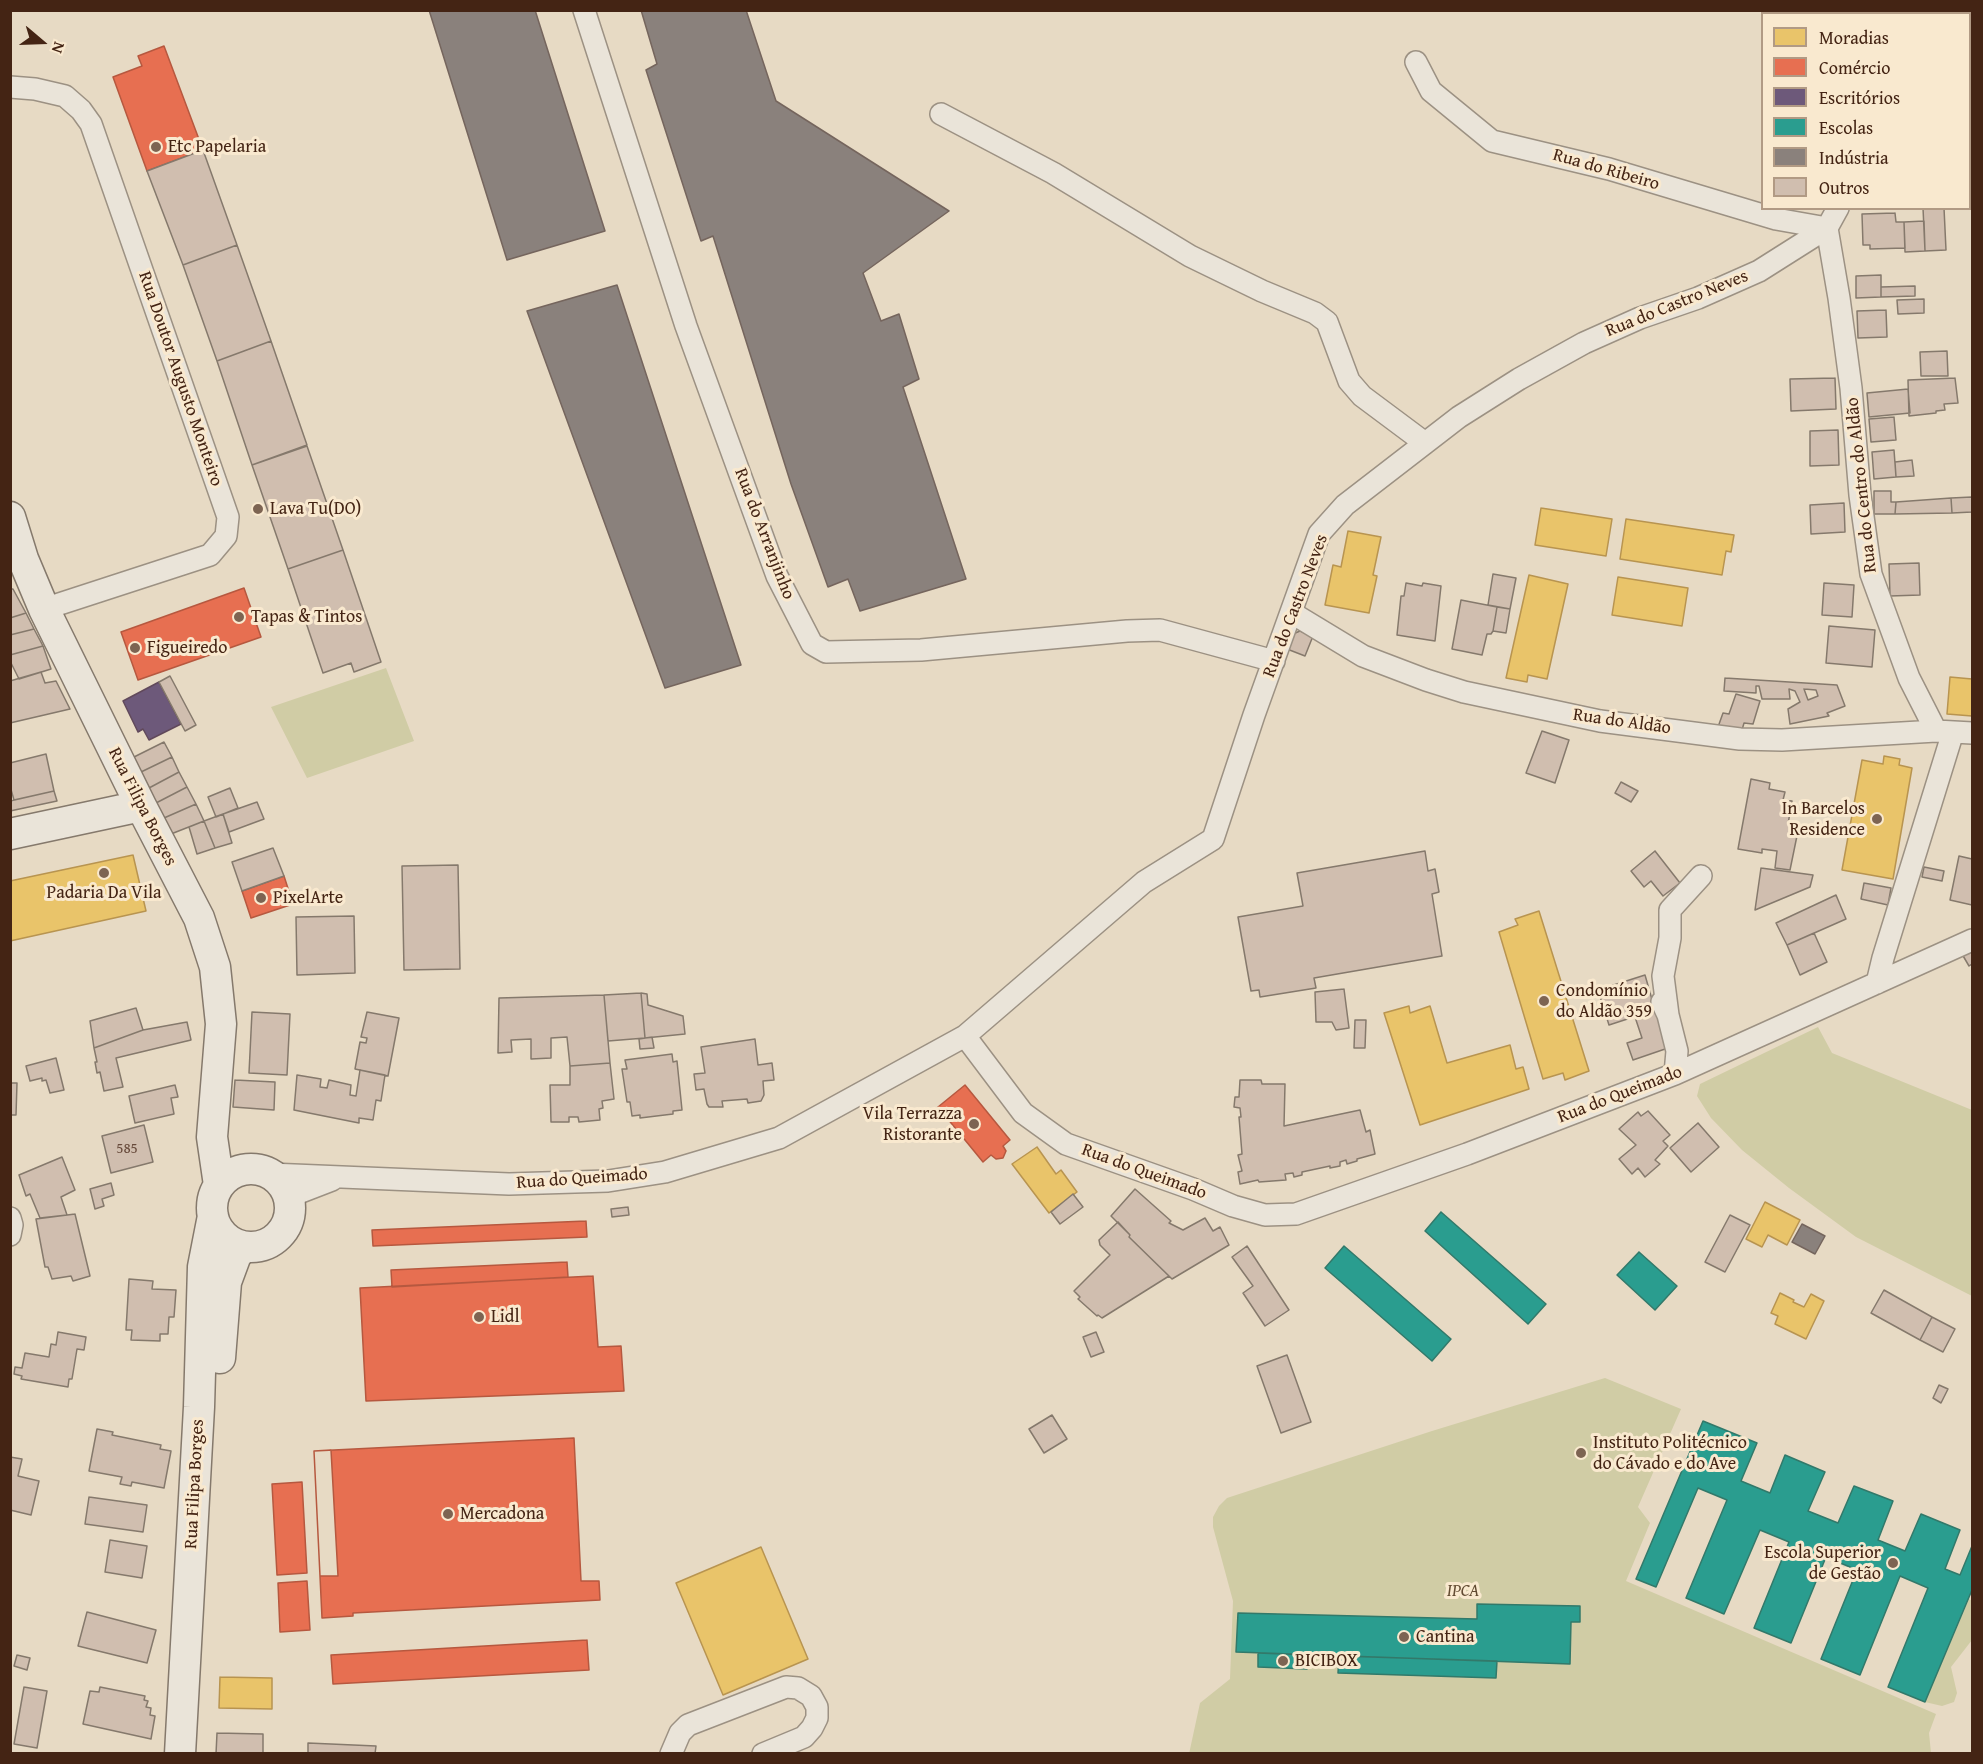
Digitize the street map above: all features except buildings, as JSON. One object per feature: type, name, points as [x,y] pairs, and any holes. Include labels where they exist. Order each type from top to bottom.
[{"type":"main road","name":"Rua Filipa Borges","points":[[10,516],[23,559],[44,609],[141,807],[199,918],[215,967],[221,1024],[212,1137],[219,1185]]},
{"type":"main road","points":[[10,834],[141,807]]},
{"type":"main road","name":"Rua Filipa Borges","points":[[214,1110],[232,1146],[242,1158],[272,1180]]},
{"type":"main road","points":[[248,1169],[272,1180],[289,1214],[281,1233],[265,1244],[244,1247],[223,1236],[213,1216],[212,1202],[219,1185],[230,1174],[248,1169]]},
{"type":"main road","name":"Rua Filipa Borges","points":[[180,1754],[199,1407],[203,1267],[213,1216]]},
{"type":"main road","name":"Rua Filipa Borges","points":[[202,1754],[212,1473],[226,1282],[236,1255],[244,1247]]},
{"type":"street","name":"Rua do Arranjinho","points":[[584,10],[686,326],[777,576],[812,645],[826,652],[921,650],[1160,630],[1274,661]]},
{"type":"street","name":"Rua do Ribeiro","points":[[1416,62],[1431,90],[1492,141],[1609,169],[1776,219],[1827,228]]},
{"type":"street","name":"Rua Doutor Augusto Monteiro","points":[[10,87],[35,89],[65,96],[81,110],[91,124],[228,517],[226,536],[210,555],[44,609]]},
{"type":"street","points":[[941,114],[1053,173],[1190,256],[1262,291],[1315,313],[1327,322],[1349,381],[1362,396],[1425,443]]},
{"type":"street","points":[[1827,228],[1837,210]]},
{"type":"street","name":"Rua do Castro Neves","points":[[965,1036],[1144,882],[1213,839],[1319,534],[1345,505],[1425,443],[1519,379],[1584,343],[1640,318],[1698,298],[1759,271],[1827,228]]},
{"type":"street","name":"Rua do Centro do Aldão","points":[[1827,228],[1851,388],[1860,495],[1871,574],[1908,678],[1954,732]]},
{"type":"street","name":"Rua do Aldão","points":[[1292,613],[1363,656],[1426,680],[1464,692],[1600,721],[1740,739],[1782,740],[1954,732]]},
{"type":"street","points":[[1877,983],[1954,732]]},
{"type":"street","points":[[1675,1074],[1677,1051],[1668,1015],[1663,976],[1670,938],[1670,910],[1701,876]]},
{"type":"street","name":"Rua do Queimado","points":[[272,1180],[340,1176],[509,1184],[608,1181],[666,1172],[779,1138],[965,1036],[1023,1113],[1066,1144],[1193,1189],[1233,1206],[1265,1215],[1296,1214],[1467,1154],[1675,1074],[1972,940]]},
{"type":"street","points":[[1656,987],[1668,1015]]},
{"type":"street","name":"Rua do Queimado","points":[[272,1180],[340,1176]]},
{"type":"street","points":[[10,1218],[10,1235]]},
{"type":"street","points":[[671,1754],[680,1732],[688,1725],[786,1687],[798,1688],[811,1696],[817,1707],[817,1718],[812,1728],[804,1737],[763,1754]]},
{"type":"green space","points":[[386,668],[414,741],[307,778],[271,707]]},
{"type":"green space","points":[[1818,1027],[1832,1053],[1972,1110],[1972,1296],[1856,1237],[1742,1150],[1711,1118],[1697,1096],[1700,1084]]},
{"type":"green space","name":"IPCA","points":[[1605,1378],[1681,1409],[1638,1507],[1650,1523],[1626,1581],[1936,1714],[1929,1733],[1931,1753],[1189,1754],[1200,1703],[1230,1679],[1233,1601],[1213,1527],[1213,1517],[1227,1498],[1432,1431]]},
{"type":"green space","points":[[1969,1599],[1972,1601],[1972,1640],[1951,1667],[1957,1693],[1954,1702],[1942,1706],[1925,1702]]},
{"type":"place","name":"Etc Papelaria","points":[[156,147]]},
{"type":"place","name":"Lava Tu(DO)","points":[[258,509]]},
{"type":"place","name":"Tapas & Tintos","points":[[239,617]]},
{"type":"place","name":"Figueiredo","points":[[135,648]]},
{"type":"place","name":"In Barcelos Residence","points":[[1877,819]]},
{"type":"place","name":"Padaria Da Vila","points":[[104,873]]},
{"type":"place","name":"PixelArte","points":[[261,898]]},
{"type":"place","name":"Condomínio do Aldão 359","points":[[1544,1001]]},
{"type":"place","name":"Vila Terrazza Ristorante","points":[[974,1124]]},
{"type":"place","name":"Lidl","points":[[479,1317]]},
{"type":"place","name":"Instituto Politécnico do Cávado e do Ave","points":[[1581,1453]]},
{"type":"place","name":"Mercadona","points":[[448,1514]]},
{"type":"place","name":"Escola Superior de Gestão","points":[[1893,1563]]},
{"type":"place","name":"Cantina","points":[[1404,1637]]},
{"type":"place","name":"BICIBOX","points":[[1283,1661]]}]
